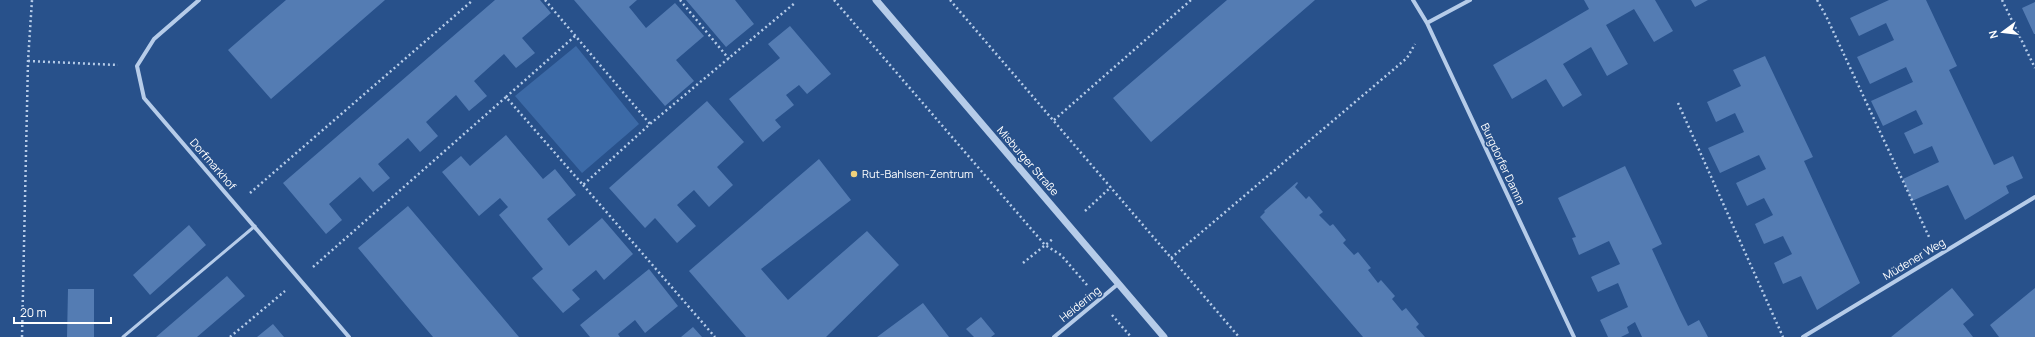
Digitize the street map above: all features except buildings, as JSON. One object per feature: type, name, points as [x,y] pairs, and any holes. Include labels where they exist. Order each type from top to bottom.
[{"type":"street","points":[[136,66],[154,39],[199,0]]},
{"type":"street","name":"Misburger Straße","points":[[876,0],[1164,337]]},
{"type":"street","name":"Burgdorfer Damm","points":[[1413,0],[1427,24],[1574,337]]},
{"type":"street","points":[[1427,24],[1470,0]]},
{"type":"street","name":"Dorfmarkhof","points":[[136,66],[144,98],[349,337]]},
{"type":"street","name":"Müdener Weg","points":[[1803,337],[2035,197]]},
{"type":"street","name":"Heidering","points":[[1054,337],[1118,284]]},
{"type":"lane","points":[[123,337],[255,226]]},
{"type":"path","points":[[22,337],[28,61],[32,0]]},
{"type":"path","points":[[236,205],[473,0]]},
{"type":"path","points":[[545,0],[650,124]]},
{"type":"path","points":[[680,0],[729,59]]},
{"type":"path","points":[[834,0],[1045,245],[1061,255],[1131,337]]},
{"type":"path","points":[[950,0],[1239,337]]},
{"type":"path","points":[[1054,120],[1191,0]]},
{"type":"path","points":[[1817,0],[1826,16],[1938,256]]},
{"type":"path","points":[[2002,0],[2035,68]]},
{"type":"path","points":[[583,185],[650,124],[796,2]]},
{"type":"path","points":[[1171,258],[1407,58],[1427,24]]},
{"type":"path","points":[[230,337],[299,280],[575,36]]},
{"type":"path","points":[[28,61],[136,66]]},
{"type":"path","points":[[506,97],[715,337]]},
{"type":"path","points":[[1678,103],[1782,337]]},
{"type":"path","points":[[1083,212],[1111,188]]},
{"type":"path","points":[[1023,263],[1057,235]]},
{"type":"shaded area","points":[[576,46],[639,124],[582,173],[515,96]]},
{"type":"place","name":"Rut-Bahlsen-Zentrum","points":[[854,174]]}]
